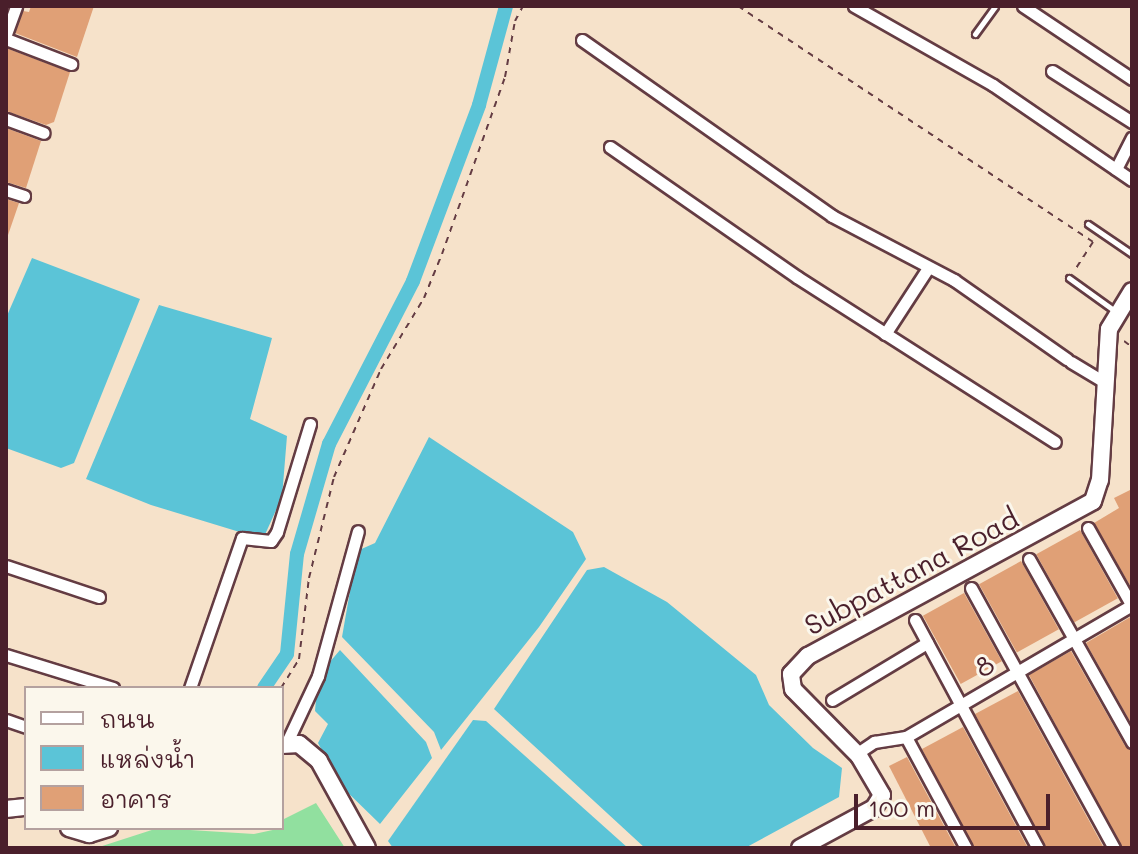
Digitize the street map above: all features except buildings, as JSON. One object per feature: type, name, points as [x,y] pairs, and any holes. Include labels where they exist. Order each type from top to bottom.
[{"type":"street","points":[[16,6],[6,37],[71,64]]},
{"type":"street","points":[[854,6],[993,85],[1132,180]]},
{"type":"street","points":[[1023,6],[1132,79]]},
{"type":"street","points":[[582,40],[832,216],[974,293],[1069,361],[1106,383]]},
{"type":"street","points":[[1052,71],[1132,122]]},
{"type":"street","points":[[6,119],[44,133]]},
{"type":"street","points":[[1116,169],[1132,138]]},
{"type":"street","points":[[610,147],[885,334],[1055,442]]},
{"type":"street","points":[[6,190],[24,196]]},
{"type":"street","points":[[885,334],[928,268]]},
{"type":"street","points":[[1115,311],[1132,291]]},
{"type":"street","name":"Subpattana Road","points":[[800,848],[880,803],[880,787],[856,754],[793,689],[791,674],[796,666],[1093,501],[1100,480],[1106,383],[1115,311]]},
{"type":"street","points":[[191,686],[242,538],[271,541],[277,532],[310,424]]},
{"type":"street","points":[[1088,528],[1132,606]]},
{"type":"street","points":[[358,531],[318,676],[285,744],[307,749],[319,761],[367,848]]},
{"type":"street","points":[[1029,559],[1132,742]]},
{"type":"street","points":[[6,566],[99,597]]},
{"type":"street","points":[[971,588],[1114,848]]},
{"type":"street","name":"8","points":[[856,754],[874,742],[906,737],[962,707],[1132,606]]},
{"type":"street","points":[[915,620],[1038,848]]},
{"type":"street","points":[[832,700],[927,643]]},
{"type":"street","points":[[6,655],[107,686]]},
{"type":"street","points":[[906,737],[966,848]]},
{"type":"street","points":[[76,830],[89,834],[102,830]]},
{"type":"lane","points":[[975,34],[995,6]]},
{"type":"lane","points":[[1088,224],[1132,254]]},
{"type":"lane","points":[[1069,278],[1115,311]]},
{"type":"path","points":[[282,686],[299,659],[309,578],[334,477],[381,369],[424,298],[442,254],[505,77],[515,21],[523,6]]},
{"type":"path","points":[[738,6],[1093,242],[1069,278]]},
{"type":"green space","points":[[316,803],[345,848],[96,848],[152,830],[254,834],[284,830],[284,819]]},
{"type":"water","points":[[32,258],[140,299],[74,463],[61,468],[6,448],[6,318]]},
{"type":"water","points":[[159,305],[272,338],[250,419],[287,436],[282,497],[263,539],[151,505],[86,479]]},
{"type":"water","points":[[429,437],[573,532],[586,559],[539,627],[441,750],[434,732],[342,637],[357,551],[375,543]]},
{"type":"water","points":[[604,567],[667,602],[756,675],[769,705],[813,748],[842,768],[839,797],[745,848],[645,848],[494,709],[587,570]]},
{"type":"water","points":[[340,650],[426,742],[432,758],[380,824],[341,786],[318,743],[328,724],[315,711],[318,676]]},
{"type":"water","points":[[473,720],[486,721],[628,848],[393,848],[388,841]]},
{"type":"waterway","points":[[265,686],[287,654],[297,554],[329,444],[413,281],[479,105],[506,6]]}]
